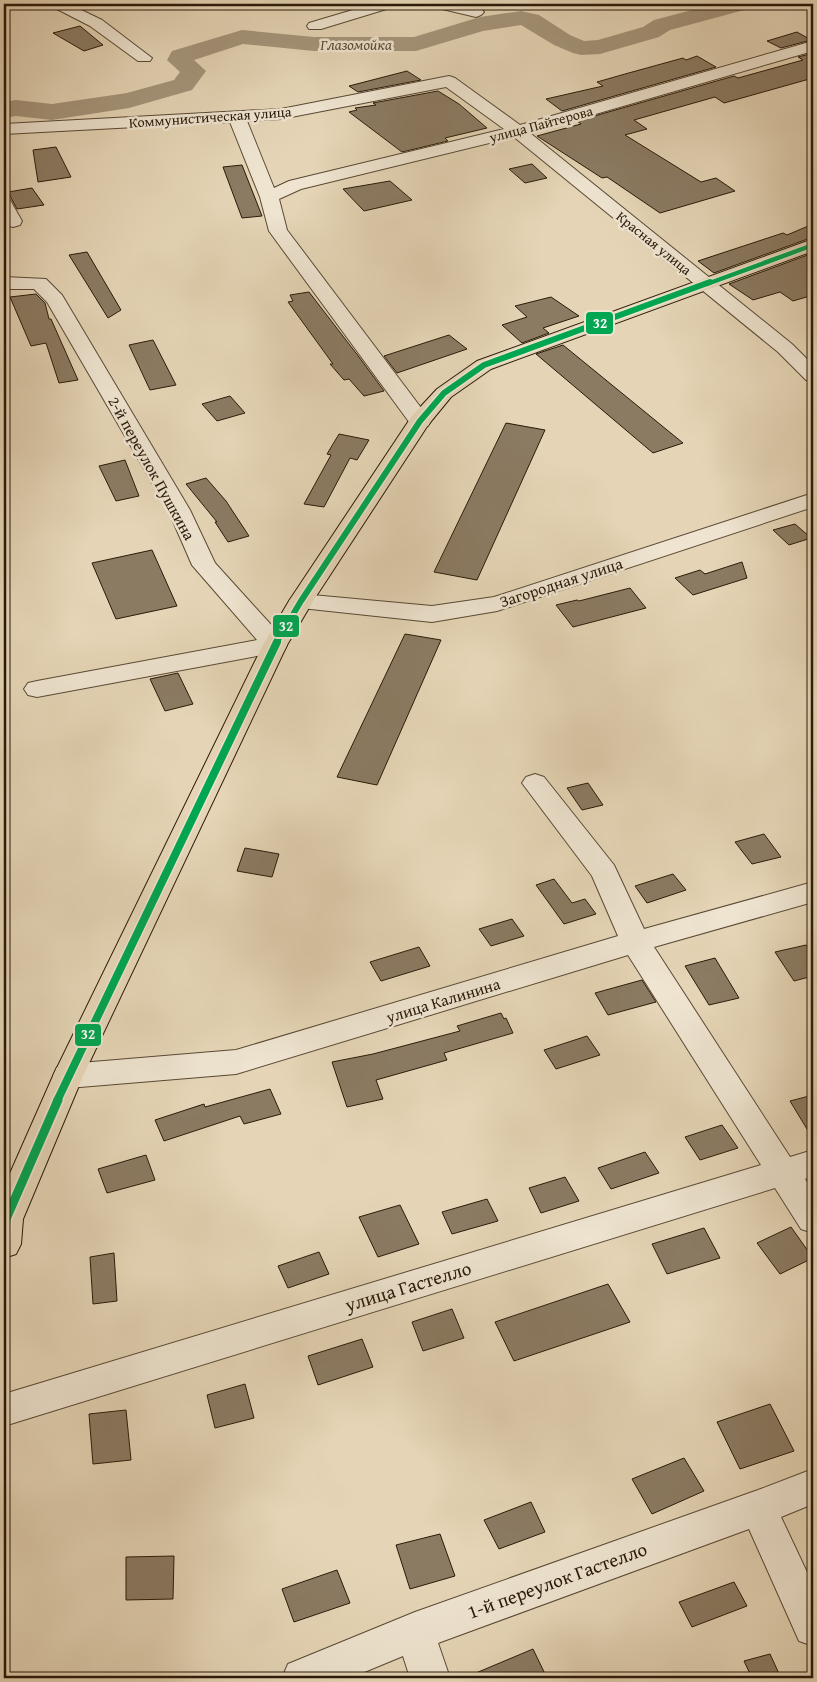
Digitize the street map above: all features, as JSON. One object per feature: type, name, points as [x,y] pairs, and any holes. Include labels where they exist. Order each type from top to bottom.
[{"type":"main road","points":[[5,1227],[68,1076],[275,645],[301,601],[420,421],[444,393],[484,365],[813,245]]},
{"type":"street","points":[[4,6],[12,4]]},
{"type":"street","points":[[58,4],[96,23],[144,58]]},
{"type":"street","points":[[316,26],[388,4]]},
{"type":"street","points":[[439,4],[476,12]]},
{"type":"street","name":"улица Пайтерова","points":[[269,197],[295,185],[517,132],[813,46]]},
{"type":"street","points":[[787,54],[804,62]]},
{"type":"street","name":"Коммунистическая улица","points":[[4,129],[281,114],[449,81],[517,132]]},
{"type":"street","points":[[237,117],[269,197],[278,231],[420,421]]},
{"type":"street","name":"Красная улица","points":[[517,132],[785,348],[813,376]]},
{"type":"street","points":[[4,204],[13,221]]},
{"type":"street","name":"2-й переулок Пушкина","points":[[4,283],[39,283],[55,299],[180,510],[204,565],[275,645]]},
{"type":"street","name":"Загородная улица","points":[[301,601],[432,614],[497,604],[813,500]]},
{"type":"street","points":[[37,689],[275,645]]},
{"type":"street","points":[[535,783],[604,872],[635,942],[798,1167],[813,1219]]},
{"type":"street","name":"улица Калинина","points":[[68,1076],[236,1062],[635,942],[813,892]]},
{"type":"street","name":"улица Гастелло","points":[[4,1410],[798,1167]]},
{"type":"street","name":"1-й переулок Гастелло","points":[[302,1678],[415,1632],[758,1508],[813,1486]]},
{"type":"street","points":[[758,1508],[813,1627]]},
{"type":"street","points":[[415,1632],[430,1678]]},
{"type":"building","points":[[80,26],[103,45],[84,51],[53,33]]},
{"type":"building","points":[[797,32],[811,40],[781,48],[767,41]]},
{"type":"building","points":[[813,53],[813,78],[724,103],[715,97],[634,120],[647,129],[625,135],[701,182],[716,178],[735,191],[660,213],[607,177],[602,178],[537,136],[581,124],[577,121],[734,76],[738,78],[803,60],[798,57]]},
{"type":"building","points":[[697,56],[716,67],[562,111],[546,99],[603,86],[597,82],[683,58],[686,60]]},
{"type":"building","points":[[407,71],[421,80],[358,92],[349,86]]},
{"type":"building","points":[[438,91],[459,104],[487,128],[445,138],[448,141],[402,152],[349,112],[357,110],[355,108],[376,105],[373,103]]},
{"type":"building","points":[[56,147],[71,177],[38,182],[33,150]]},
{"type":"building","points":[[532,164],[547,178],[525,183],[509,169]]},
{"type":"building","points":[[242,165],[262,216],[242,218],[223,167]]},
{"type":"building","points":[[390,181],[412,200],[364,211],[343,189]]},
{"type":"building","points":[[32,188],[44,205],[17,209],[8,192]]},
{"type":"building","points":[[813,224],[813,237],[714,273],[698,261],[783,233],[787,235]]},
{"type":"building","points":[[87,252],[121,310],[108,318],[69,255]]},
{"type":"building","points":[[813,253],[813,295],[793,301],[780,292],[753,300],[729,284]]},
{"type":"building","points":[[309,292],[384,391],[364,396],[349,379],[344,380],[330,364],[333,364],[288,302],[293,301],[290,295]]},
{"type":"building","points":[[36,294],[45,303],[49,319],[51,319],[78,380],[59,383],[46,343],[31,346],[10,297]]},
{"type":"building","points":[[551,297],[579,316],[543,328],[549,333],[522,343],[502,325],[527,317],[515,306]]},
{"type":"building","points":[[449,335],[467,349],[397,373],[384,356]]},
{"type":"building","points":[[153,340],[176,385],[150,390],[129,345]]},
{"type":"building","points":[[563,345],[683,443],[653,453],[536,354]]},
{"type":"building","points":[[230,396],[245,413],[217,421],[202,404]]},
{"type":"building","points":[[506,423],[545,430],[477,580],[434,572]]},
{"type":"building","points":[[339,434],[369,440],[357,460],[350,458],[324,507],[304,504],[331,455],[327,454]]},
{"type":"building","points":[[125,460],[139,496],[116,501],[99,466]]},
{"type":"building","points":[[206,478],[226,501],[249,536],[228,542],[215,522],[217,522],[186,484]]},
{"type":"building","points":[[795,524],[811,538],[789,545],[773,530]]},
{"type":"building","points":[[152,550],[177,606],[116,619],[92,563]]},
{"type":"building","points":[[742,562],[747,578],[693,595],[675,578],[700,570],[705,574]]},
{"type":"building","points":[[630,588],[646,608],[573,627],[556,605],[579,601]]},
{"type":"building","points":[[405,634],[441,640],[377,785],[337,777]]},
{"type":"building","points":[[178,673],[193,704],[165,711],[150,679]]},
{"type":"building","points":[[588,783],[603,805],[582,810],[567,788]]},
{"type":"building","points":[[764,834],[781,857],[752,864],[735,842]]},
{"type":"building","points":[[245,848],[279,854],[272,877],[237,871]]},
{"type":"building","points":[[673,874],[686,890],[647,903],[635,886]]},
{"type":"building","points":[[554,879],[572,903],[585,899],[596,914],[564,924],[536,885]]},
{"type":"building","points":[[512,919],[524,936],[491,946],[479,929]]},
{"type":"building","points":[[806,945],[813,956],[813,976],[794,981],[775,952]]},
{"type":"building","points":[[419,947],[430,966],[381,981],[370,962]]},
{"type":"building","points":[[715,958],[739,998],[709,1005],[685,966]]},
{"type":"building","points":[[642,980],[656,1002],[608,1015],[595,993]]},
{"type":"building","points":[[501,1013],[504,1019],[506,1018],[513,1033],[444,1053],[447,1060],[376,1080],[383,1099],[347,1107],[332,1062],[373,1054],[460,1031],[457,1026]]},
{"type":"building","points":[[587,1036],[600,1055],[556,1069],[544,1050]]},
{"type":"building","points":[[270,1089],[281,1114],[244,1124],[240,1116],[164,1141],[155,1120],[204,1104],[205,1107]]},
{"type":"building","points":[[813,1095],[813,1139],[790,1101]]},
{"type":"building","points":[[722,1125],[738,1148],[700,1160],[685,1137]]},
{"type":"building","points":[[645,1152],[659,1173],[611,1189],[598,1168]]},
{"type":"building","points":[[146,1155],[155,1180],[107,1193],[98,1169]]},
{"type":"building","points":[[565,1177],[579,1201],[541,1213],[529,1188]]},
{"type":"building","points":[[487,1199],[498,1221],[452,1234],[442,1212]]},
{"type":"building","points":[[400,1205],[419,1244],[378,1257],[359,1217]]},
{"type":"building","points":[[791,1227],[813,1258],[780,1274],[757,1243]]},
{"type":"building","points":[[704,1228],[720,1258],[667,1274],[652,1244]]},
{"type":"building","points":[[319,1252],[329,1274],[288,1288],[278,1266]]},
{"type":"building","points":[[114,1253],[117,1301],[93,1304],[90,1257]]},
{"type":"building","points":[[608,1284],[630,1322],[514,1361],[495,1322]]},
{"type":"building","points":[[452,1309],[464,1338],[423,1351],[412,1322]]},
{"type":"building","points":[[362,1339],[373,1367],[318,1385],[308,1356]]},
{"type":"building","points":[[245,1384],[254,1418],[215,1428],[207,1395]]},
{"type":"building","points":[[770,1404],[794,1451],[740,1469],[717,1422]]},
{"type":"building","points":[[126,1410],[131,1460],[93,1464],[89,1414]]},
{"type":"building","points":[[684,1458],[704,1491],[652,1514],[632,1479]]},
{"type":"building","points":[[531,1502],[545,1532],[499,1549],[484,1520]]},
{"type":"building","points":[[440,1534],[455,1576],[410,1589],[396,1545]]},
{"type":"building","points":[[174,1556],[173,1599],[126,1600],[126,1557]]},
{"type":"building","points":[[337,1570],[350,1603],[294,1622],[282,1589]]},
{"type":"building","points":[[734,1582],[747,1606],[692,1627],[679,1602]]},
{"type":"building","points":[[533,1649],[547,1678],[464,1678]]},
{"type":"building","points":[[770,1654],[781,1678],[752,1678],[744,1661]]},
{"type":"waterway","name":"Глазомойка","points":[[4,110],[16,108],[52,112],[129,100],[183,85],[194,71],[179,60],[181,56],[242,37],[314,44],[416,44],[480,24],[521,18],[531,20],[562,40],[581,48],[600,47],[651,32],[662,25],[740,4]]},
{"type":"transit line","name":"32","points":[[4,1244],[6,1219],[68,1076],[275,645],[301,601],[420,421],[444,393],[484,365],[813,245]]}]
